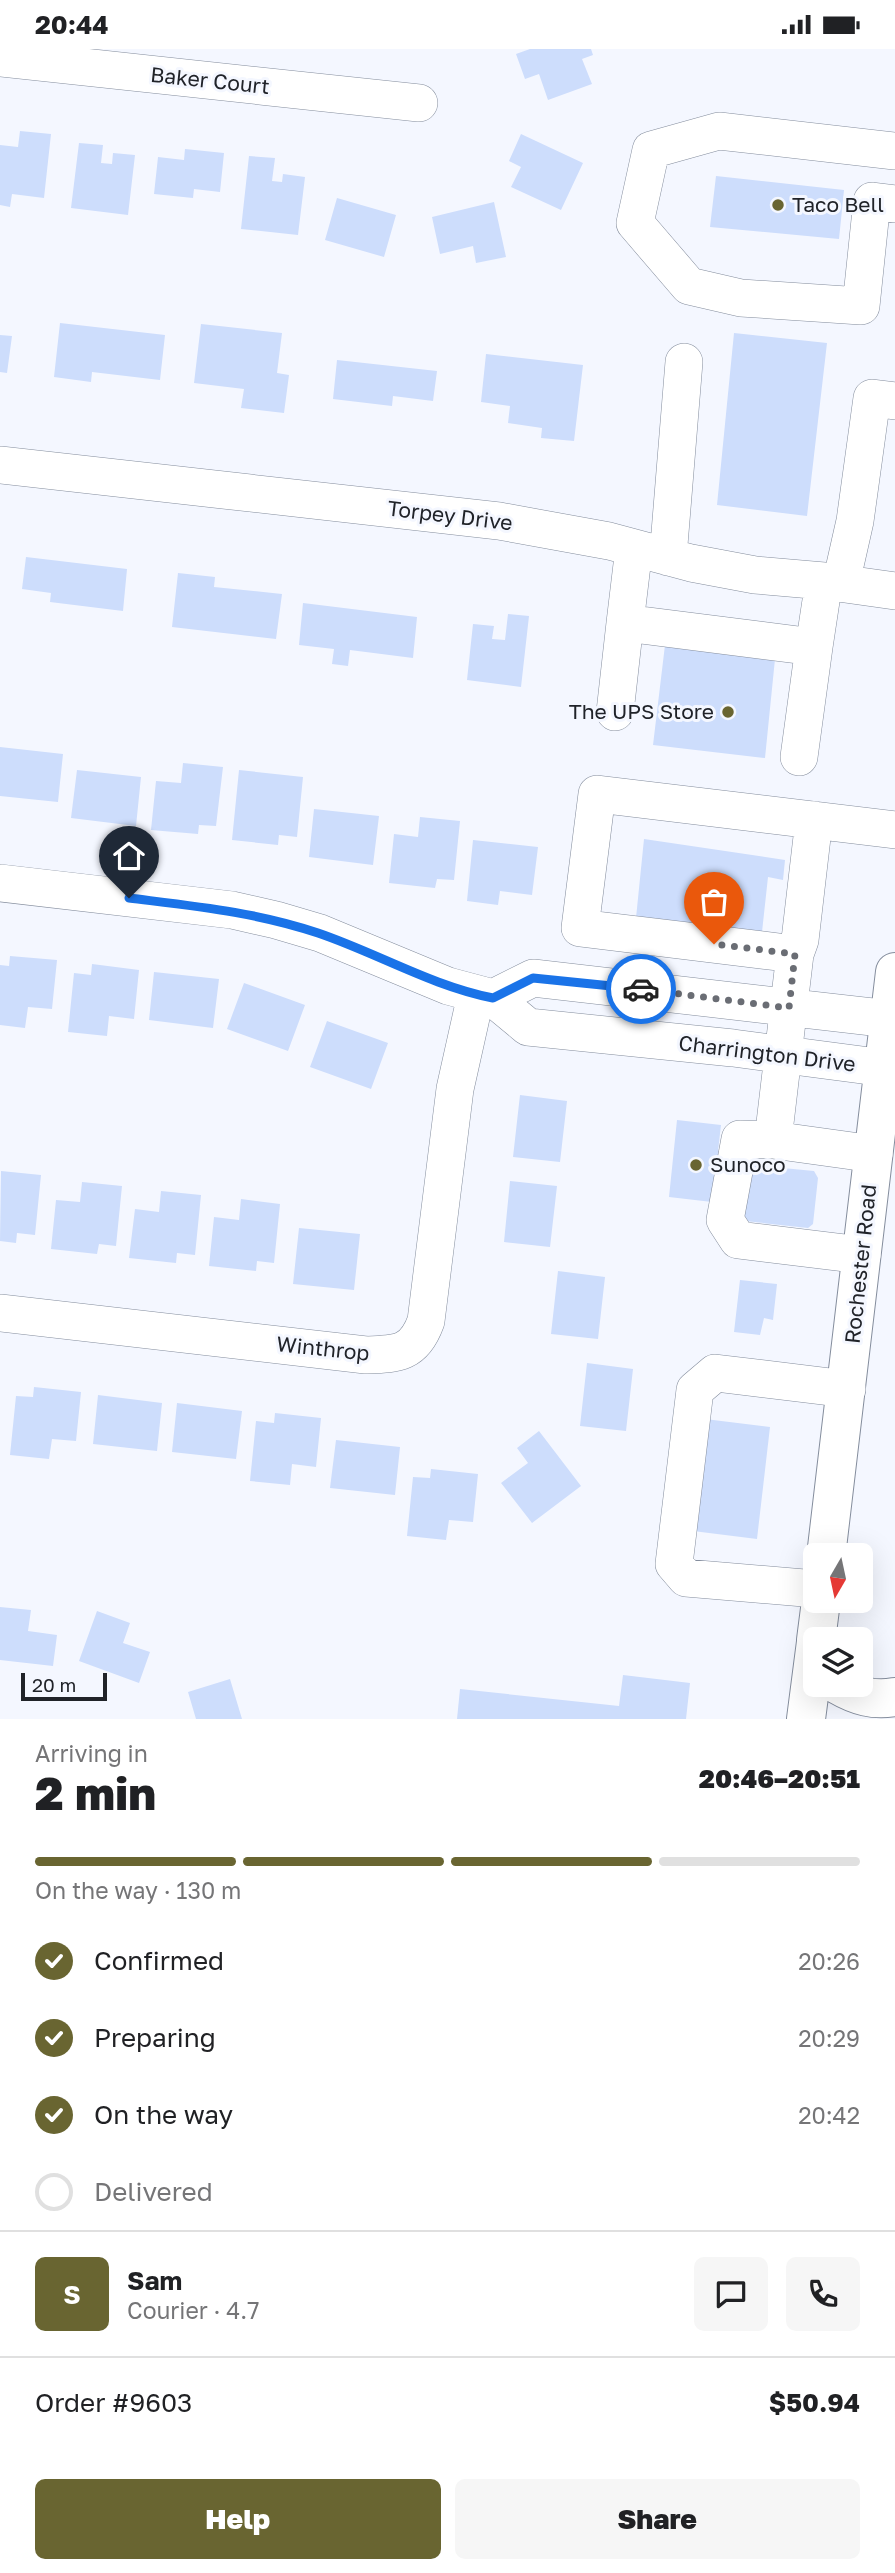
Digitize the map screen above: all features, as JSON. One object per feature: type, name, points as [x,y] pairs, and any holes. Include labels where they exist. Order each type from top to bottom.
[{"type":"main road","name":"Rochester Road","points":[[828,1543],[895,972]]},
{"type":"main road","points":[[806,1719],[811,1697]]},
{"type":"main road","points":[[863,1697],[895,1697]]},
{"type":"street","name":"Baker Court","points":[[0,58],[419,103]]},
{"type":"street","points":[[719,131],[887,151],[884,203],[861,306],[741,298],[689,286],[635,223],[651,150],[719,131]]},
{"type":"street","points":[[615,712],[625,623],[651,552],[684,362]]},
{"type":"street","points":[[799,757],[814,647],[855,521],[872,398],[895,401]]},
{"type":"street","name":"Torpey Drive","points":[[0,465],[499,521],[609,541],[755,575],[895,591]]},
{"type":"street","points":[[625,623],[814,647]]},
{"type":"street","points":[[795,954],[580,928],[597,794],[895,830]]},
{"type":"street","points":[[773,1140],[814,820]]},
{"type":"street","name":"Charrington Drive","points":[[0,883],[233,910],[276,920],[320,933],[484,996],[528,1027],[885,1068]]},
{"type":"street","points":[[484,996],[533,978],[890,1019]]},
{"type":"street","name":"Winthrop","points":[[0,1313],[366,1355],[392,1354],[404,1350],[419,1339],[426,1321],[451,1114],[484,996]]},
{"type":"street","points":[[862,1255],[738,1240],[725,1220],[740,1139],[773,1140],[874,1154]]},
{"type":"street","points":[[803,1588],[686,1578],[674,1564],[695,1390],[715,1373],[847,1389]]},
{"type":"building","points":[[530,49],[591,49],[593,55],[582,59],[592,84],[548,100],[539,74],[525,79],[516,54]]},
{"type":"building","points":[[20,131],[51,134],[44,198],[12,194],[10,207],[0,205],[0,145],[18,147]]},
{"type":"building","points":[[521,134],[583,163],[561,210],[511,187],[521,167],[509,161]]},
{"type":"building","points":[[79,143],[103,145],[101,163],[112,164],[113,153],[135,155],[128,215],[71,208]]},
{"type":"building","points":[[185,149],[224,153],[220,192],[194,189],[193,198],[154,194],[158,157],[184,160]]},
{"type":"building","points":[[249,156],[275,158],[272,181],[282,182],[283,174],[305,177],[298,235],[241,229]]},
{"type":"building","points":[[716,176],[844,190],[839,239],[710,227]]},
{"type":"building","points":[[337,198],[396,215],[384,257],[325,240]]},
{"type":"building","points":[[494,202],[506,257],[476,263],[473,246],[440,254],[432,217]]},
{"type":"building","points":[[60,323],[165,335],[160,380],[92,372],[91,382],[54,377]]},
{"type":"building","points":[[201,324],[282,333],[277,373],[289,375],[284,413],[241,408],[244,389],[194,383]]},
{"type":"building","points":[[734,333],[827,343],[807,516],[717,505]]},
{"type":"building","points":[[0,335],[12,336],[7,373],[0,372]]},
{"type":"building","points":[[486,354],[583,365],[574,441],[541,438],[542,428],[508,423],[510,406],[481,402]]},
{"type":"building","points":[[337,360],[437,371],[433,401],[393,396],[392,406],[333,399]]},
{"type":"building","points":[[26,557],[127,569],[123,611],[50,602],[51,593],[22,589]]},
{"type":"building","points":[[178,573],[215,577],[214,587],[282,594],[276,639],[172,627]]},
{"type":"building","points":[[303,603],[417,617],[413,658],[350,650],[348,666],[332,664],[334,649],[299,645]]},
{"type":"building","points":[[508,614],[529,616],[521,687],[467,680],[473,624],[494,626],[492,639],[505,640]]},
{"type":"building","points":[[665,645],[775,659],[765,758],[653,745]]},
{"type":"building","points":[[0,747],[63,754],[58,802],[0,796]]},
{"type":"building","points":[[183,763],[223,767],[216,826],[199,825],[198,834],[151,830],[156,781],[181,783]]},
{"type":"building","points":[[77,770],[141,777],[136,826],[71,818]]},
{"type":"building","points":[[239,770],[303,777],[297,837],[279,835],[278,845],[232,840]]},
{"type":"building","points":[[314,809],[379,816],[373,865],[309,857]]},
{"type":"building","points":[[420,817],[460,821],[454,880],[437,879],[435,888],[389,883],[394,834],[418,837]]},
{"type":"building","points":[[644,839],[785,860],[783,880],[768,877],[762,932],[636,918]]},
{"type":"building","points":[[473,840],[538,847],[532,895],[500,891],[498,905],[467,901]]},
{"type":"building","points":[[10,956],[57,960],[52,1009],[28,1007],[25,1028],[0,1025],[0,965],[9,966]]},
{"type":"building","points":[[92,964],[139,970],[134,1019],[109,1016],[107,1036],[68,1032],[74,973],[91,975]]},
{"type":"building","points":[[154,972],[219,979],[213,1028],[149,1020]]},
{"type":"building","points":[[244,983],[305,1005],[288,1051],[227,1029]]},
{"type":"building","points":[[327,1021],[388,1043],[371,1089],[310,1067]]},
{"type":"building","points":[[520,1095],[567,1101],[560,1162],[513,1157]]},
{"type":"building","points":[[677,1120],[721,1125],[718,1151],[721,1152],[712,1202],[669,1197]]},
{"type":"building","points":[[751,1165],[814,1171],[818,1178],[813,1224],[808,1228],[745,1221],[740,1216]]},
{"type":"building","points":[[1,1171],[41,1175],[35,1235],[17,1233],[16,1243],[0,1241]]},
{"type":"building","points":[[510,1181],[557,1186],[550,1247],[504,1242]]},
{"type":"building","points":[[82,1182],[122,1186],[116,1246],[99,1244],[97,1254],[51,1249],[56,1200],[80,1202]]},
{"type":"building","points":[[161,1191],[201,1195],[195,1255],[177,1253],[176,1263],[129,1258],[135,1209],[159,1212]]},
{"type":"building","points":[[241,1199],[280,1204],[274,1263],[257,1261],[256,1271],[209,1266],[214,1217],[239,1220]]},
{"type":"building","points":[[299,1228],[360,1234],[354,1290],[293,1284]]},
{"type":"building","points":[[558,1271],[605,1277],[598,1339],[551,1334]]},
{"type":"building","points":[[740,1280],[777,1284],[773,1320],[764,1318],[760,1335],[734,1332]]},
{"type":"building","points":[[587,1363],[633,1369],[626,1431],[580,1426]]},
{"type":"building","points":[[34,1387],[81,1392],[76,1441],[52,1439],[49,1459],[10,1455],[16,1396],[33,1397]]},
{"type":"building","points":[[98,1395],[162,1403],[157,1451],[93,1444]]},
{"type":"building","points":[[177,1403],[242,1411],[236,1459],[172,1452]]},
{"type":"building","points":[[275,1413],[321,1418],[316,1467],[292,1464],[290,1485],[250,1481],[256,1421],[274,1423]]},
{"type":"building","points":[[705,1419],[770,1427],[757,1539],[693,1531]]},
{"type":"building","points":[[539,1431],[581,1486],[532,1523],[501,1483],[528,1463],[517,1448]]},
{"type":"building","points":[[336,1440],[400,1447],[395,1495],[330,1488]]},
{"type":"building","points":[[431,1469],[478,1474],[473,1522],[449,1520],[446,1540],[407,1536],[413,1477],[430,1478]]},
{"type":"building","points":[[0,1607],[31,1610],[28,1631],[57,1635],[53,1666],[0,1660]]},
{"type":"building","points":[[97,1611],[130,1623],[123,1643],[150,1652],[139,1683],[79,1661]]},
{"type":"building","points":[[623,1675],[690,1683],[686,1719],[457,1719],[460,1689],[619,1706]]},
{"type":"building","points":[[230,1679],[242,1719],[196,1719],[188,1692]]},
{"type":"way so far","points":[[641,989],[789,1008],[795,954],[714,944]]},
{"type":"place","name":"Taco Bell","points":[[778,205]]},
{"type":"place","name":"The UPS Store","points":[[728,712]]},
{"type":"place","name":"Sunoco","points":[[696,1165]]},
{"type":"route","points":[[129,898],[233,910],[276,920],[320,933],[475,995],[493,998],[533,978],[641,989]]}]
